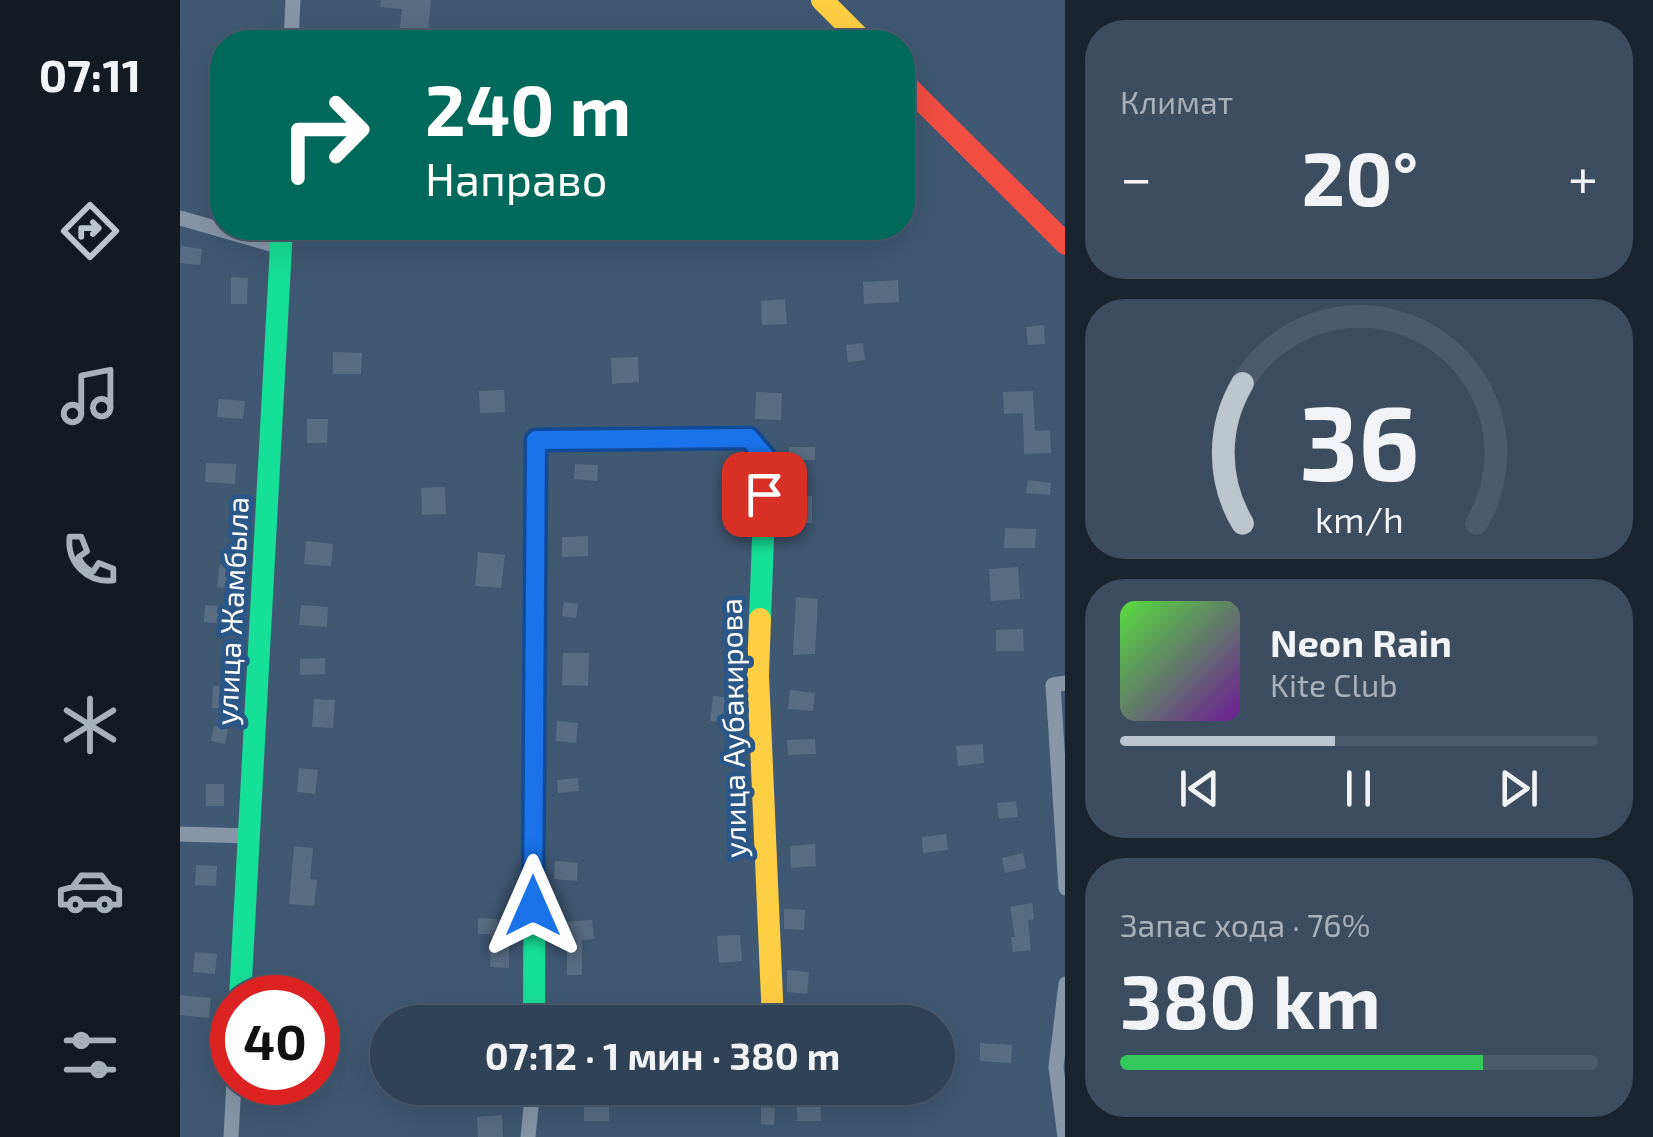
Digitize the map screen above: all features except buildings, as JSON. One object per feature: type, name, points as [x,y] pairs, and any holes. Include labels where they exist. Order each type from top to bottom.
[{"type":"street","points":[[292,30],[293,0]]},
{"type":"street","points":[[822,0],[852,30]]},
{"type":"street","points":[[915,94],[1065,243]]},
{"type":"street","points":[[180,218],[210,224]]},
{"type":"street","name":"улица Жамбыла","points":[[241,975],[282,240]]},
{"type":"street","name":"улица Аубакирова","points":[[534,1005],[536,440],[749,438],[766,458],[758,675],[772,1005]]},
{"type":"street","points":[[1065,683],[1052,685],[1065,874]]},
{"type":"street","points":[[180,834],[250,836]]},
{"type":"street","points":[[1065,992],[1056,1067],[1065,1137]]},
{"type":"street","points":[[231,1137],[233,1105]]},
{"type":"street","points":[[528,1137],[531,1105]]},
{"type":"traffic: fast","points":[[241,975],[281,240]]},
{"type":"traffic: fast","points":[[534,1005],[536,441],[749,438],[766,459],[760,619]]},
{"type":"traffic: slow","points":[[822,0],[852,30]]},
{"type":"traffic: slow","points":[[760,619],[758,675],[772,1005]]},
{"type":"traffic: jam","points":[[915,94],[1065,243]]},
{"type":"route","points":[[533,906],[536,440],[749,438],[766,458],[764,494]]}]
